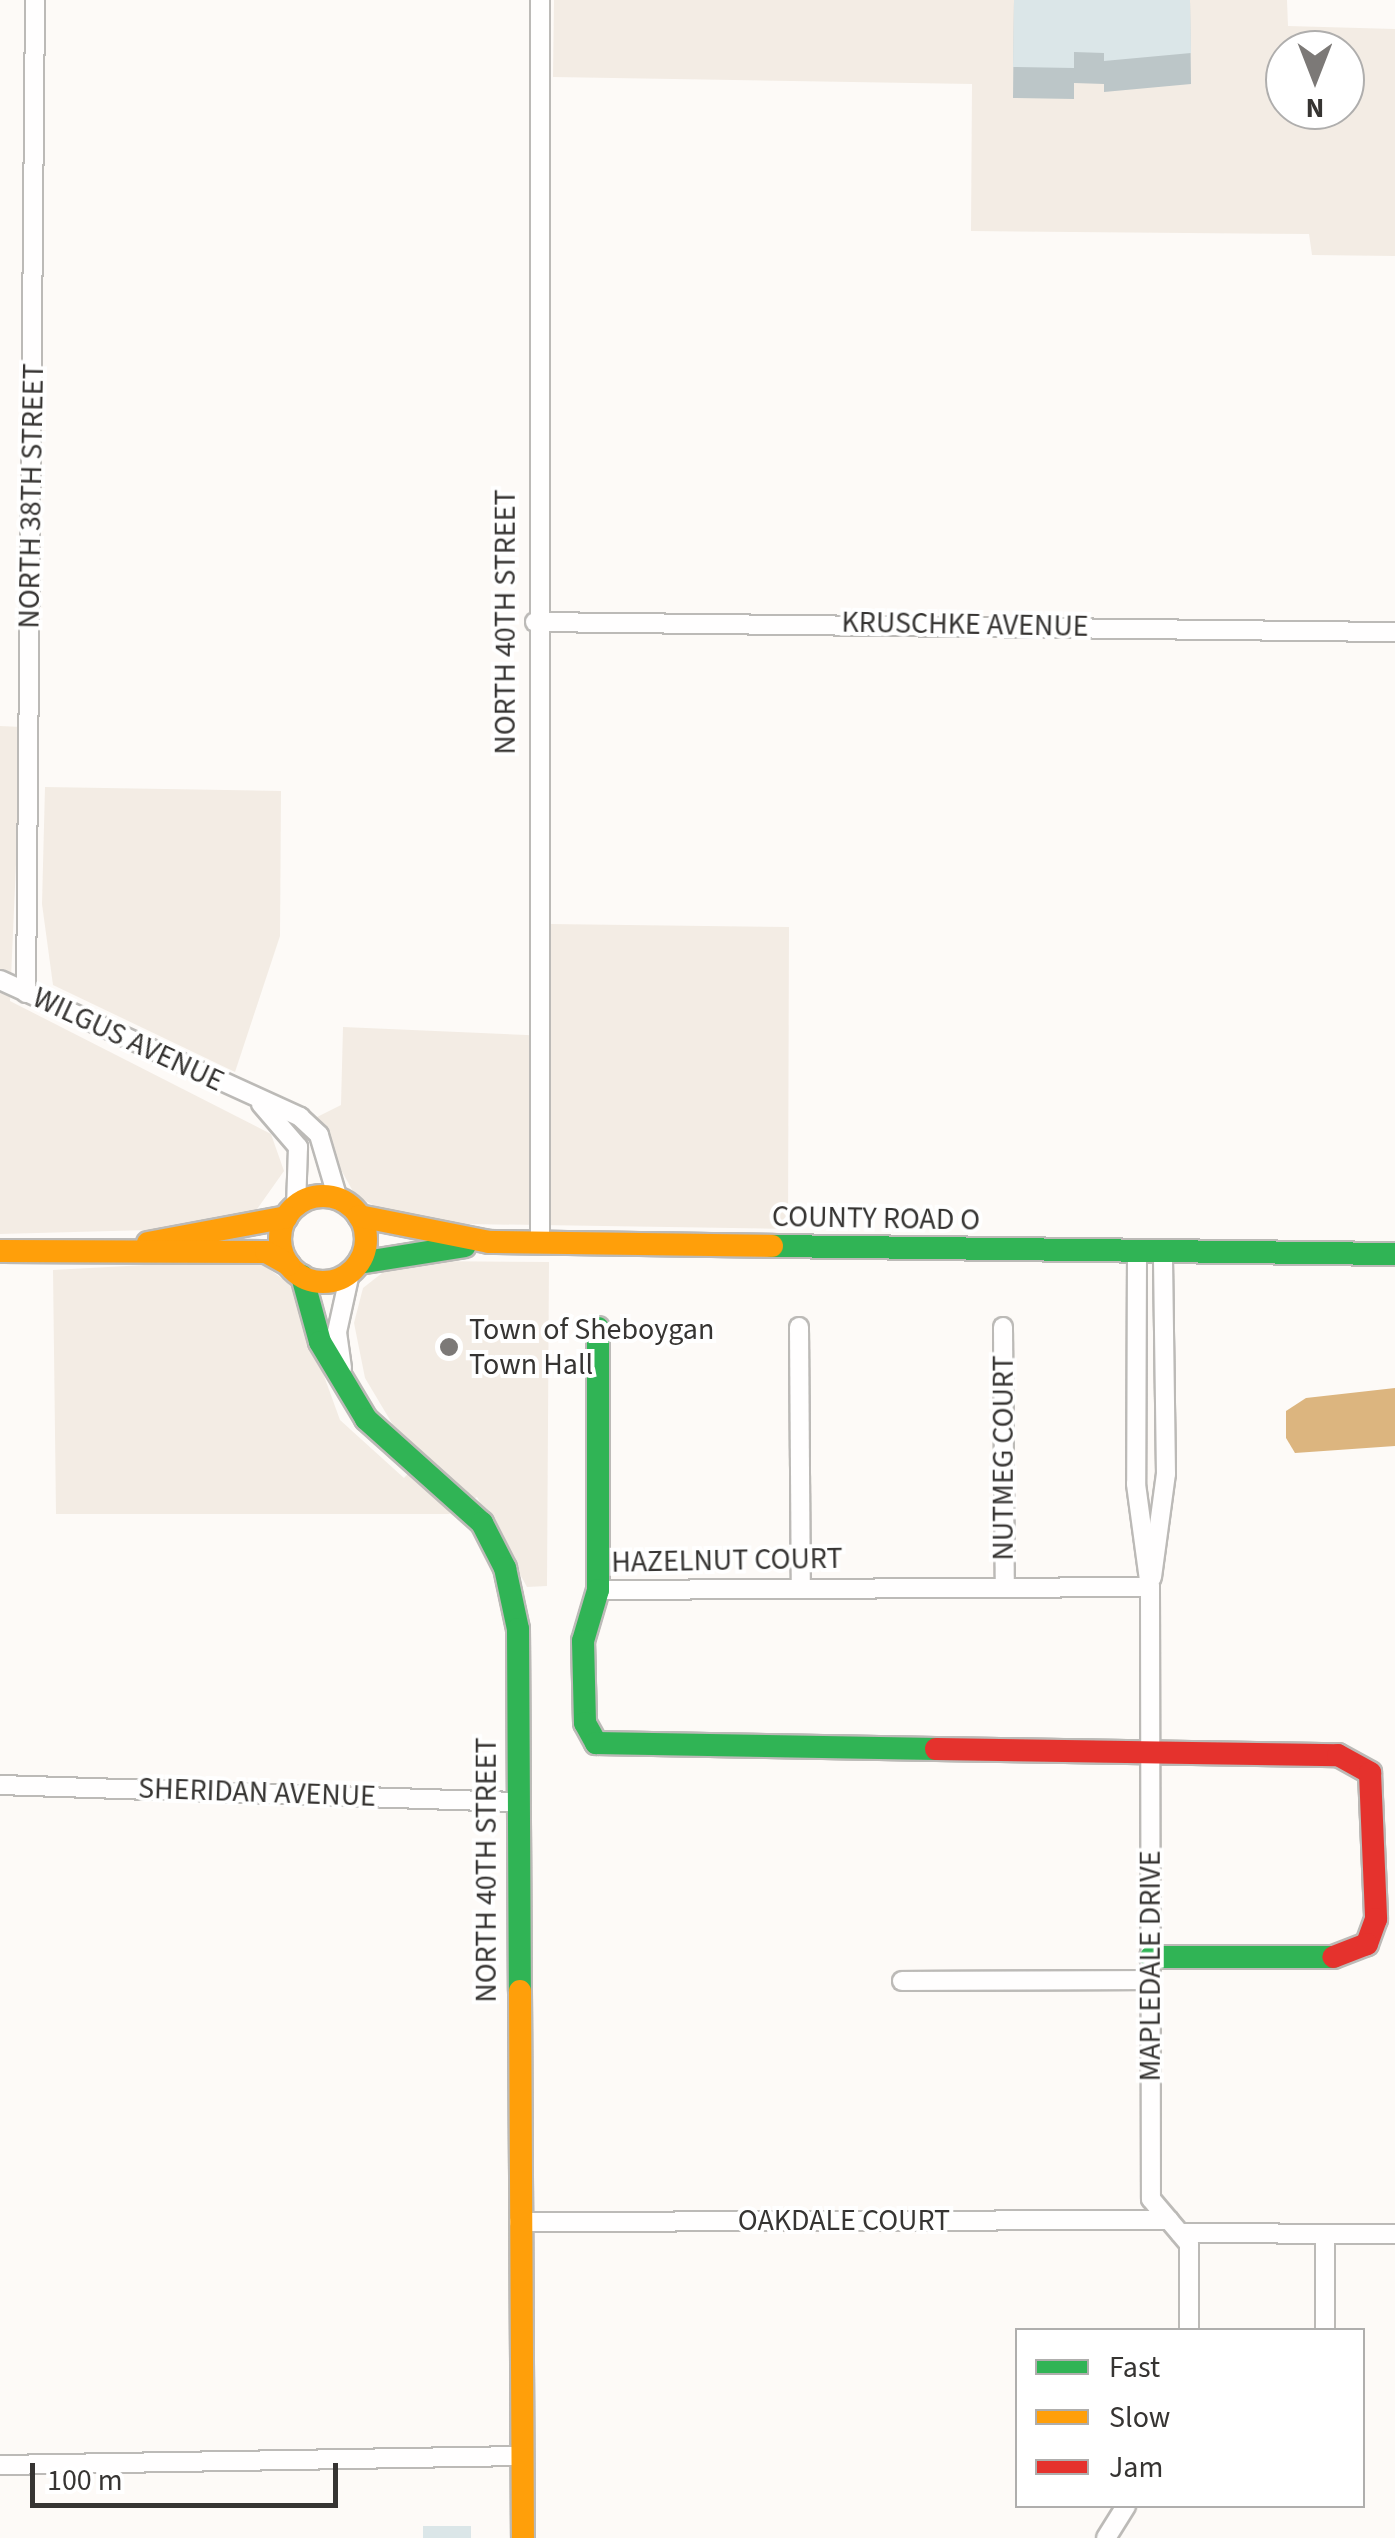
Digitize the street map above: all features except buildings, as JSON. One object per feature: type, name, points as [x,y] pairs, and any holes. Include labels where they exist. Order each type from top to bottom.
[{"type":"street","name":"NORTH 38TH STREET","points":[[26,993],[35,0]]},
{"type":"street","name":"NORTH 40TH STREET","points":[[540,0],[536,622],[540,1244]]},
{"type":"street","name":"KRUSCHKE AVENUE","points":[[536,622],[1395,632]]},
{"type":"street","name":"WILGUS AVENUE","points":[[0,980],[315,1129],[338,1199]]},
{"type":"street","name":"WILGUS AVENUE","points":[[257,1100],[298,1148],[291,1212]]},
{"type":"street","points":[[124,1248],[338,1199],[359,1216],[366,1240],[354,1268],[337,1332],[346,1383]]},
{"type":"street","points":[[291,1212],[280,1241],[295,1270]]},
{"type":"street","name":"COUNTY ROAD O","points":[[359,1216],[489,1242],[540,1244],[1137,1254],[1395,1254]]},
{"type":"street","points":[[0,1251],[124,1248],[266,1252],[295,1270],[326,1282],[354,1268],[489,1242]]},
{"type":"street","name":"MAPLEDALE DRIVE","points":[[1137,1254],[1136,1484],[1150,1587],[1151,2200],[1189,2244],[1189,2328]]},
{"type":"street","name":"MAPLEDALE DRIVE","points":[[1150,1587],[1166,1474],[1164,1254]]},
{"type":"street","name":"NORTH 40TH STREET","points":[[295,1270],[320,1342],[366,1419],[482,1523],[506,1568],[518,1629],[514,1802],[523,2538]]},
{"type":"street","name":"NUTMEG COURT","points":[[1004,1327],[1005,1588]]},
{"type":"street","points":[[598,1328],[598,1590]]},
{"type":"street","points":[[800,1328],[801,1589]]},
{"type":"street","name":"HAZELNUT COURT","points":[[1150,1587],[598,1590],[582,1641],[585,1723],[605,1747],[1360,1762],[1375,1784],[1376,1920],[1366,1944],[1342,1957],[1151,1969]]},
{"type":"street","name":"SHERIDAN AVENUE","points":[[0,1785],[514,1802]]},
{"type":"street","points":[[902,1981],[1151,1969]]},
{"type":"street","name":"OAKDALE COURT","points":[[518,2222],[1174,2227],[1395,2234]]},
{"type":"street","points":[[1325,2234],[1325,2328]]},
{"type":"street","points":[[0,2465],[521,2456]]},
{"type":"street","points":[[1106,2538],[1125,2508]]},
{"type":"shaded area","points":[[554,0],[1287,0],[1288,26],[1395,29],[1395,256],[1312,255],[1309,234],[971,231],[972,84],[553,77]]},
{"type":"shaded area","points":[[0,726],[22,727],[10,1001],[271,1134],[284,1171],[255,1212],[149,1230],[0,1234]]},
{"type":"shaded area","points":[[45,787],[281,791],[280,936],[235,1072],[53,985],[42,904]]},
{"type":"shaded area","points":[[550,924],[789,927],[788,1229],[405,1223],[355,1195],[313,1119],[341,1105],[343,1027],[550,1036]]},
{"type":"shaded area","points":[[255,1259],[291,1285],[340,1420],[404,1478],[426,1455],[393,1425],[365,1378],[354,1323],[363,1288],[391,1266],[423,1261],[549,1262],[547,1586],[527,1587],[477,1497],[449,1514],[56,1514],[53,1270]]},
{"type":"shaded area","points":[[1395,1388],[1395,1446],[1295,1453],[1286,1438],[1286,1411],[1306,1398]]},
{"type":"traffic: fast","points":[[359,1263],[465,1246]]},
{"type":"traffic: fast","points":[[772,1246],[1395,1254]]},
{"type":"traffic: fast","points":[[302,1276],[320,1342],[366,1419],[482,1523],[505,1568],[518,1629],[520,1991]]},
{"type":"traffic: fast","points":[[598,1328],[598,1590],[583,1641],[585,1723],[596,1743],[936,1749]]},
{"type":"traffic: fast","points":[[1151,1957],[1333,1957]]},
{"type":"traffic: slow","points":[[323,1196],[353,1209],[366,1239],[353,1269],[323,1282],[293,1269],[280,1239],[293,1209],[323,1196]]},
{"type":"traffic: slow","points":[[359,1216],[489,1242],[772,1246]]},
{"type":"traffic: slow","points":[[148,1243],[287,1217]]},
{"type":"traffic: slow","points":[[0,1251],[266,1252],[289,1265]]},
{"type":"traffic: slow","points":[[520,1991],[523,2538]]},
{"type":"traffic: jam","points":[[936,1749],[1338,1755],[1370,1773],[1376,1919],[1367,1944],[1333,1957]]},
{"type":"place","name":"Town of Sheboygan Town Hall","points":[[449,1347]]}]
